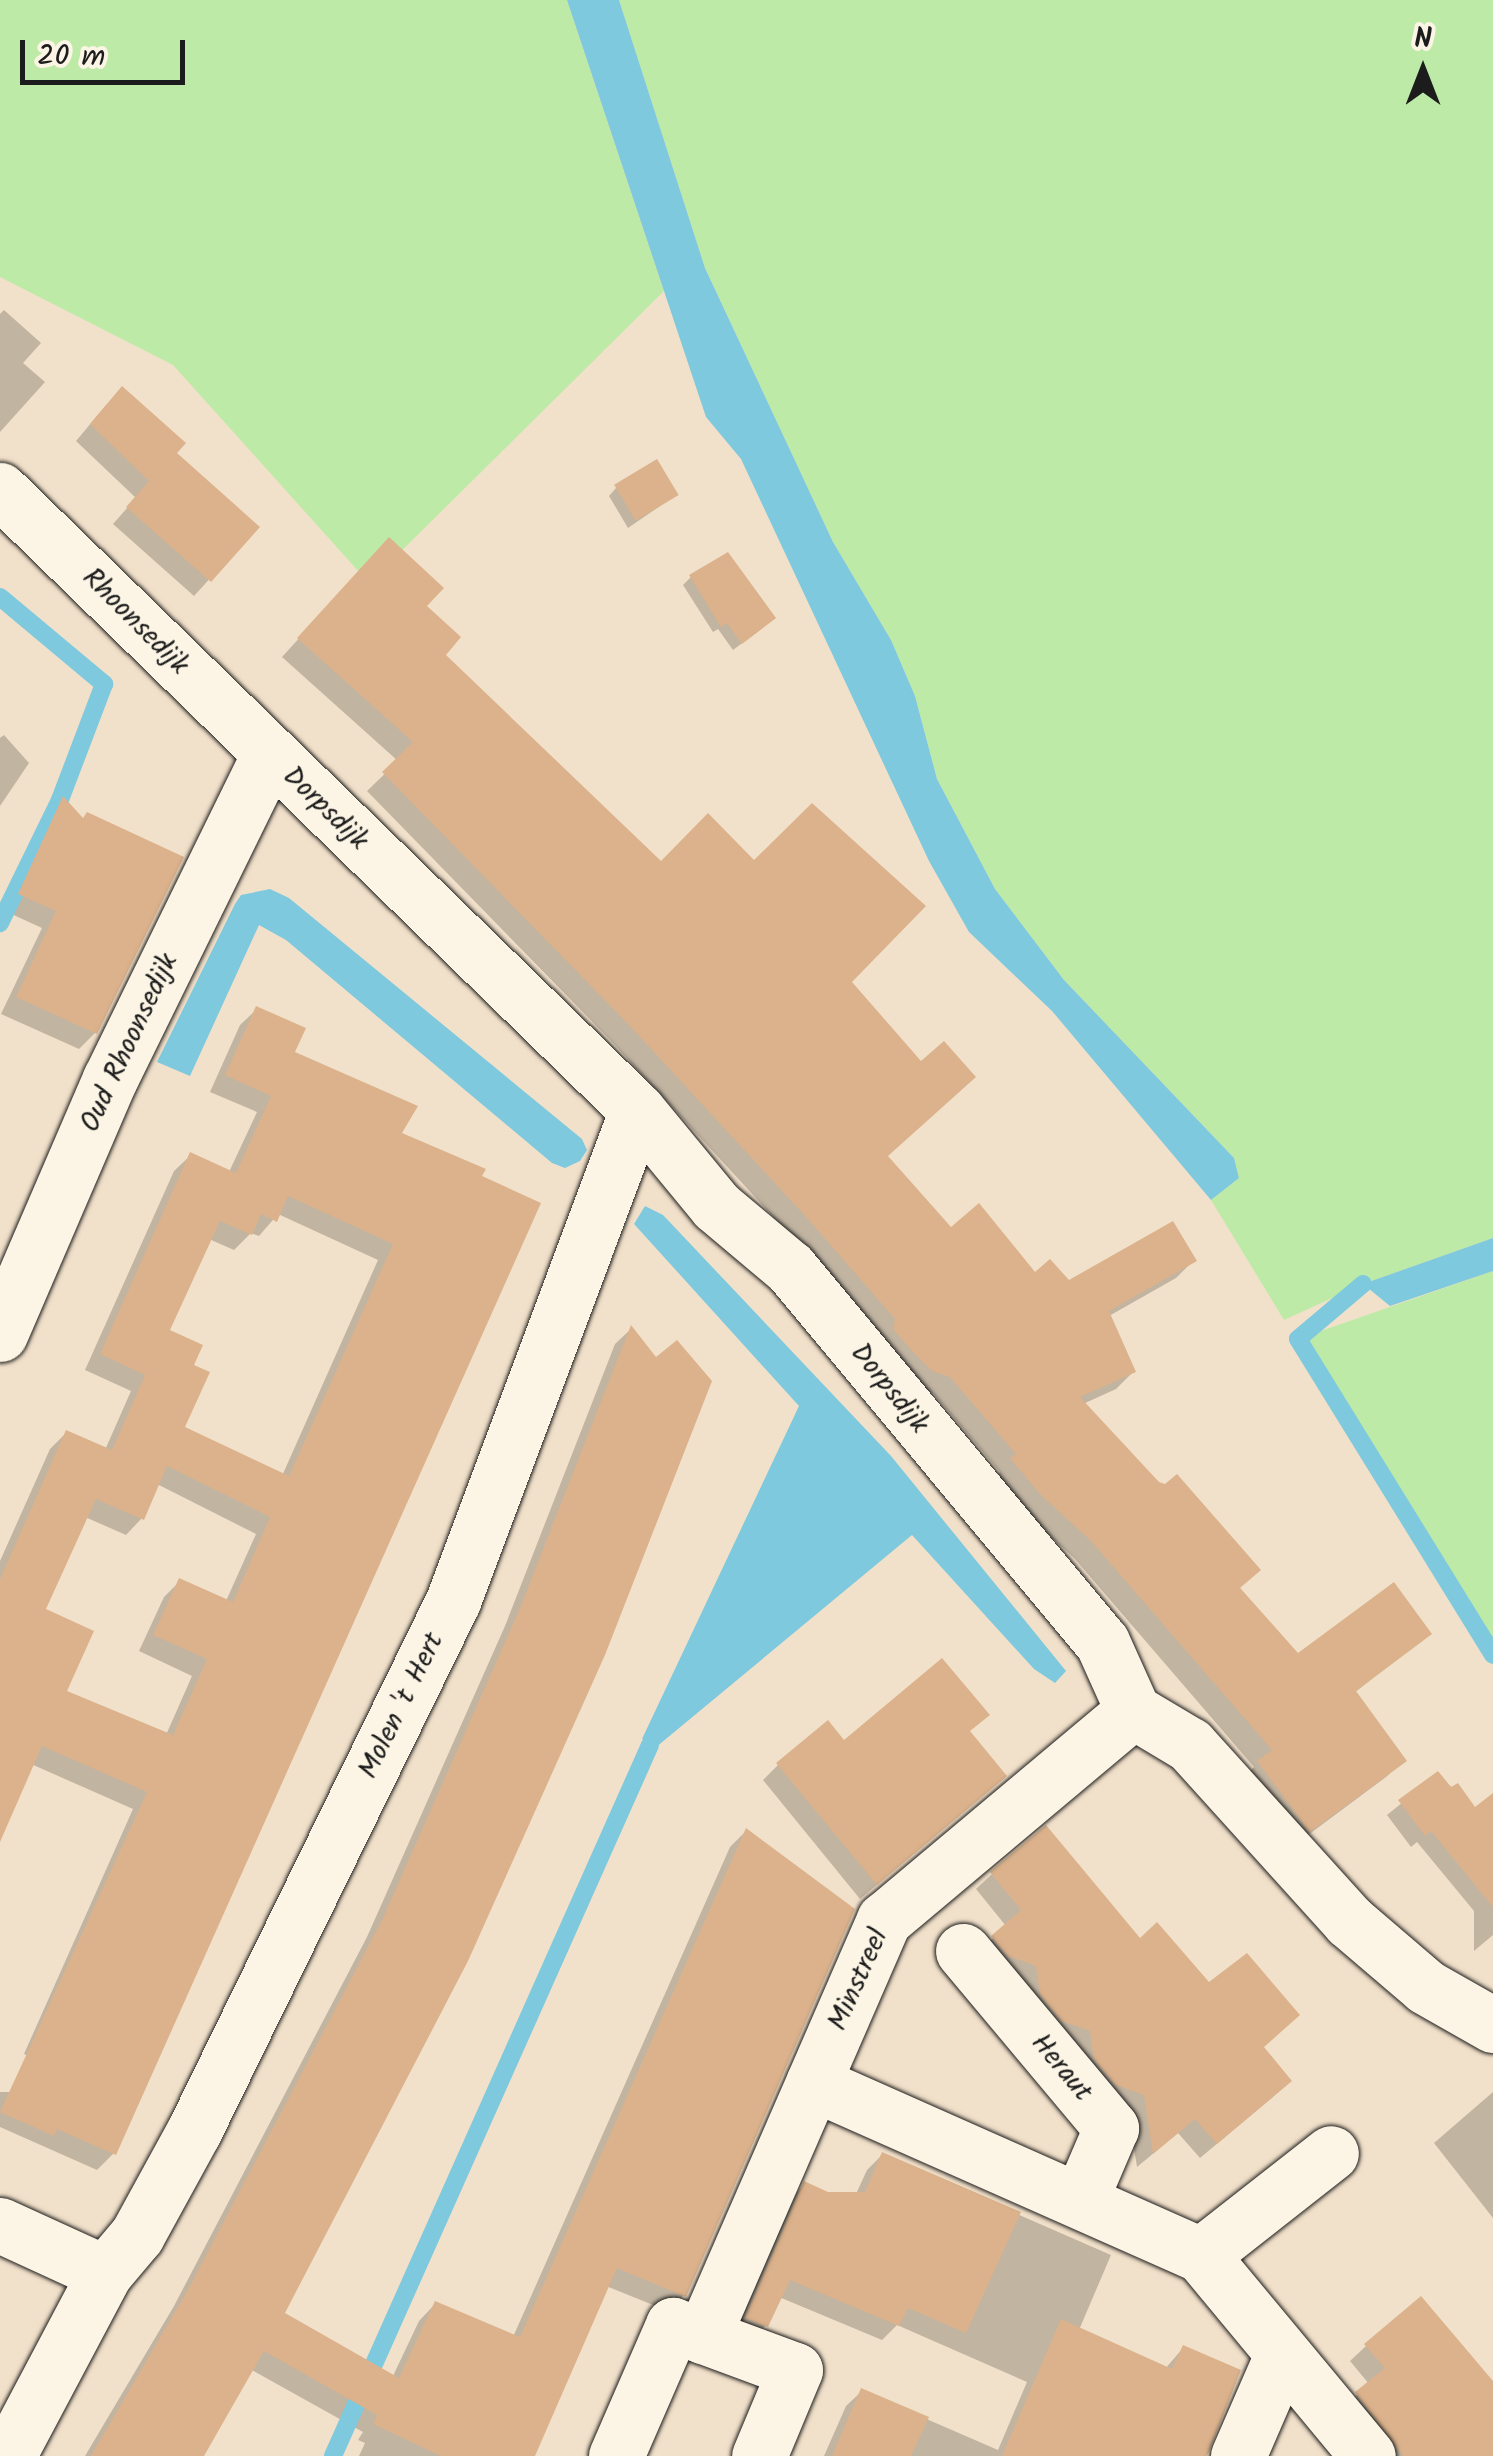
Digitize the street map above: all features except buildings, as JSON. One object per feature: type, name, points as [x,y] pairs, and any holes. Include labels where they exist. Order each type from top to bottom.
[{"type":"street","name":"Rhoonsedijk","points":[[0,490],[269,755]]},
{"type":"street","name":"Dorpsdijk","points":[[269,755],[636,1110],[716,1206],[790,1268],[1102,1642],[1133,1711]]},
{"type":"street","name":"Oud Rhoonsedijk","points":[[0,1334],[110,1079],[269,755]]},
{"type":"street","name":"Molen 't Hert","points":[[8,2456],[106,2273],[137,2235],[194,2131],[454,1601],[636,1110]]},
{"type":"street","points":[[1133,1711],[1190,1745],[1350,1921],[1426,1988],[1493,2025]]},
{"type":"street","name":"Minstreel","points":[[703,2336],[884,1920],[1133,1711]]},
{"type":"street","name":"Heraut","points":[[963,1951],[1111,2128],[1080,2198]]},
{"type":"street","points":[[813,2083],[1201,2254],[1355,2450]]},
{"type":"street","points":[[1201,2254],[1331,2153]]},
{"type":"street","points":[[0,2225],[106,2273]]},
{"type":"street","points":[[616,2456],[673,2325],[794,2370],[759,2456]]},
{"type":"street","points":[[1238,2456],[1282,2355]]},
{"type":"green space","points":[[0,0],[567,0],[664,291],[369,583],[173,365],[0,277]]},
{"type":"green space","points":[[619,0],[1493,0],[1493,1238],[1363,1284],[1284,1320],[1211,1200],[1239,1178],[1234,1158],[1064,980],[995,889],[937,779],[915,696],[891,640],[833,542],[705,268]]},
{"type":"green space","points":[[1493,1271],[1493,1655],[1298,1339]]},
{"type":"water","points":[[567,0],[619,0],[705,268],[833,542],[891,640],[915,696],[937,779],[995,889],[1064,980],[1234,1158],[1239,1178],[1211,1200],[1052,1011],[969,932],[929,861],[741,459],[706,417]]},
{"type":"water","points":[[270,889],[289,898],[582,1139],[587,1150],[580,1161],[565,1168],[552,1163],[286,940],[259,925],[190,1076],[157,1062],[235,904],[241,895]]},
{"type":"water","points":[[645,1206],[663,1215],[891,1456],[1066,1671],[1055,1683],[1034,1669],[912,1535],[655,1748],[642,1739],[799,1406],[634,1224]]},
{"type":"water","points":[[1493,1238],[1493,1271],[1390,1306],[1363,1284]]},
{"type":"waterway","points":[[0,597],[104,684],[60,800],[0,923]]},
{"type":"waterway","points":[[1363,1284],[1298,1339],[1493,1655]]},
{"type":"waterway","points":[[333,2456],[650,1745]]}]
